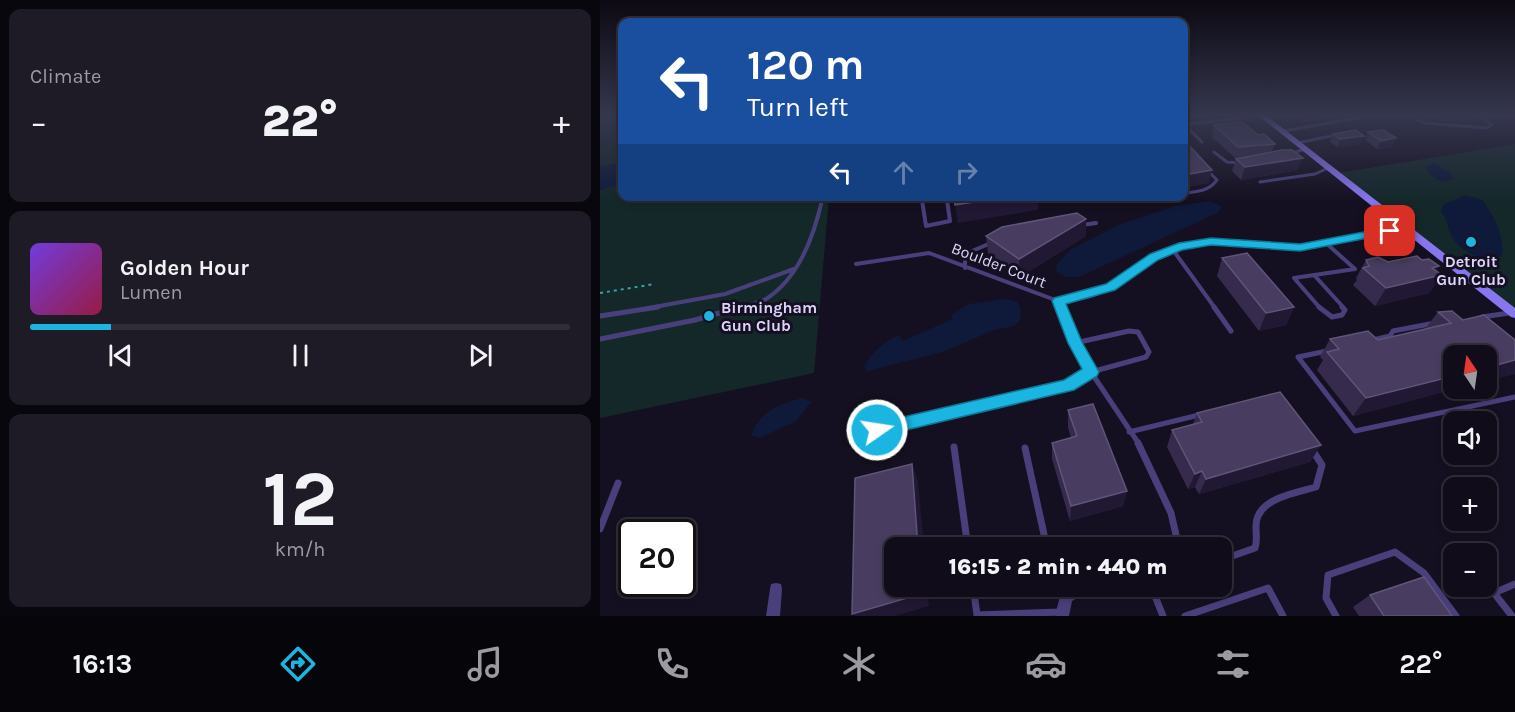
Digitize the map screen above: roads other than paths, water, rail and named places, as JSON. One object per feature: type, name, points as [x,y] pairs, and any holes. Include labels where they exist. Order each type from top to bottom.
[{"type":"main road","points":[[1299,145],[1514,313]]},
{"type":"street","name":"Boulder Court","points":[[1058,301],[1111,287],[1154,257],[1211,241],[1300,247],[1404,228]]},
{"type":"street","points":[[773,616],[776,590]]},
{"type":"street","points":[[1061,614],[1063,597]]},
{"type":"lane","points":[[1281,157],[1305,149]]},
{"type":"lane","points":[[1214,152],[1227,162],[1250,161]]},
{"type":"lane","points":[[1188,192],[1208,189],[1215,184],[1217,180],[1204,168]]},
{"type":"lane","points":[[1260,182],[1314,174],[1328,168]]},
{"type":"lane","points":[[600,339],[694,320],[764,300],[787,283],[815,230],[822,201]]},
{"type":"lane","points":[[922,201],[926,226],[950,221],[947,201]]},
{"type":"lane","points":[[1074,227],[1096,223]]},
{"type":"lane","points":[[965,268],[965,254],[972,249],[996,242]]},
{"type":"lane","points":[[1314,275],[1345,310],[1342,315],[1332,317],[1326,315],[1294,278],[1314,275],[1355,270],[1326,243]]},
{"type":"lane","points":[[1173,250],[1231,331]]},
{"type":"lane","name":"Boulder Court","points":[[855,264],[929,253],[1058,301]]},
{"type":"lane","points":[[600,316],[664,305],[767,282],[796,267]]},
{"type":"lane","points":[[1058,301],[1075,343],[1091,372],[1140,446],[1171,513],[1176,537]]},
{"type":"lane","points":[[1478,318],[1514,313]]},
{"type":"lane","points":[[1367,342],[1431,322],[1444,326]]},
{"type":"lane","points":[[876,409],[877,430],[1068,386],[1091,372],[1146,357],[1149,352],[1138,332],[1075,343]]},
{"type":"lane","points":[[1332,349],[1298,357],[1355,431],[1515,397]]},
{"type":"lane","points":[[1129,432],[1206,414]]},
{"type":"lane","points":[[954,447],[966,537]]},
{"type":"lane","points":[[1232,556],[1255,548],[1259,537],[1253,524],[1256,514],[1271,502],[1316,487],[1322,465],[1310,447]]},
{"type":"lane","points":[[1025,448],[1045,537]]},
{"type":"lane","points":[[600,530],[618,483]]},
{"type":"lane","points":[[1336,616],[1326,598],[1328,575],[1395,552],[1424,573],[1456,616]]},
{"type":"lane","points":[[1512,616],[1494,593],[1515,584]]},
{"type":"lane","points":[[1185,616],[1268,588],[1283,616]]},
{"type":"lane","points":[[975,597],[977,615],[1061,614]]},
{"type":"lane","points":[[1155,597],[1163,616]]},
{"type":"water","points":[[1435,163],[1450,173],[1453,179],[1442,182],[1429,174],[1425,166]]},
{"type":"water","points":[[618,164],[618,185],[600,190],[600,166]]},
{"type":"water","points":[[1466,195],[1483,200],[1495,220],[1502,241],[1502,256],[1487,258],[1472,255],[1454,240],[1441,212],[1443,205]]},
{"type":"water","points":[[1211,201],[1222,207],[1217,213],[1079,277],[1066,277],[1057,272],[1056,265],[1070,250],[1118,225],[1176,206]]},
{"type":"water","points":[[1005,299],[1017,302],[1021,309],[1020,320],[1014,326],[994,330],[942,352],[867,371],[864,366],[879,348],[899,335],[903,341],[953,319],[951,315],[969,304]]},
{"type":"water","points":[[803,398],[811,402],[796,421],[760,438],[751,435],[760,420],[771,410]]},
{"type":"place","name":"Detroit Gun Club","points":[[1471,242]]},
{"type":"place","name":"Birmingham Gun Club","points":[[709,316]]}]
